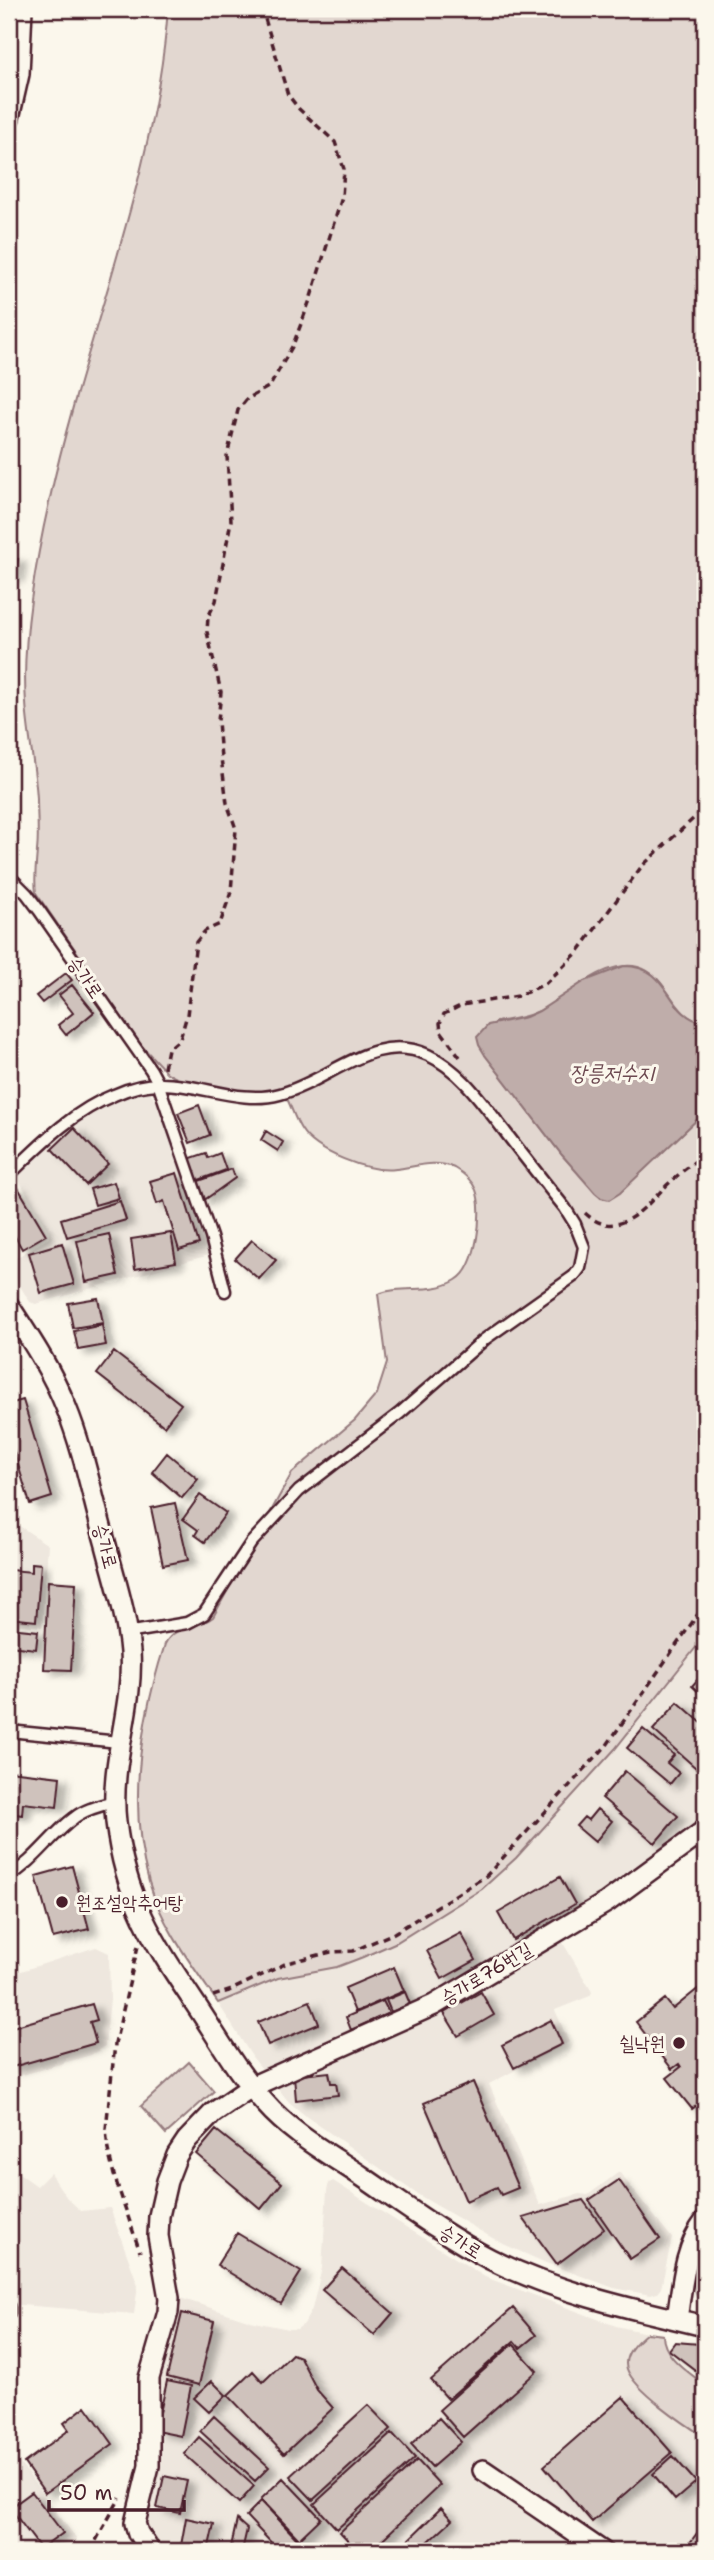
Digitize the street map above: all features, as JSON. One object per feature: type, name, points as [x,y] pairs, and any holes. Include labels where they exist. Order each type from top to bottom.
[{"type":"street","points":[[9,118],[19,74],[22,9]]},
{"type":"street","name":"승가로","points":[[9,1306],[47,1368],[67,1409],[127,1633],[130,1676],[115,1769],[114,1802],[116,1826],[134,1901],[144,1924],[251,2087],[281,2120],[300,2135],[488,2258],[570,2292],[705,2326]]},
{"type":"street","name":"승가로76번길","points":[[251,2087],[434,2005],[607,1902],[705,1830]]},
{"type":"street","points":[[150,2551],[135,2523],[149,2466],[149,2378],[168,2312],[169,2298],[158,2236],[159,2216],[167,2181],[177,2155],[187,2140],[213,2113],[251,2087]]},
{"type":"street","points":[[677,2319],[690,2249],[696,2232],[705,2221]]},
{"type":"street","points":[[483,2470],[602,2551]]},
{"type":"lane","name":"승가로","points":[[9,876],[27,894],[57,935],[158,1083],[211,1237],[225,1291]]},
{"type":"lane","points":[[9,1175],[54,1134],[96,1103],[114,1094],[158,1083],[243,1096],[271,1096],[292,1090],[365,1054],[398,1047],[429,1055],[458,1076],[565,1208],[584,1247],[580,1268],[564,1284],[485,1339],[383,1427],[299,1491],[251,1543],[204,1614],[187,1623],[127,1633]]},
{"type":"lane","points":[[9,1731],[119,1742]]},
{"type":"lane","points":[[9,1876],[30,1861],[73,1818],[93,1807],[114,1802]]},
{"type":"lane","points":[[9,2307],[9,2314]]},
{"type":"path","points":[[158,1083],[168,1049],[180,1040],[187,1015],[196,942],[213,925],[220,924],[231,892],[236,829],[227,803],[218,721],[221,692],[207,632],[208,617],[215,601],[231,521],[227,456],[234,419],[247,399],[270,386],[293,345],[342,197],[344,170],[339,150],[329,135],[305,115],[288,95],[262,9]]},
{"type":"path","points":[[461,1058],[441,1031],[440,1023],[444,1014],[462,1005],[518,996],[545,984],[578,952],[642,866],[705,808]]},
{"type":"path","points":[[583,1211],[599,1223],[620,1223],[643,1209],[705,1154]]},
{"type":"path","points":[[213,1996],[287,1963],[331,1952],[353,1951],[394,1933],[486,1876],[607,1745],[705,1604]]},
{"type":"path","points":[[143,2258],[114,2175],[106,2129],[114,2044],[130,1970],[144,1924]]},
{"type":"path","points":[[90,2551],[122,2496]]},
{"type":"shaded area","points":[[168,9],[705,9],[705,1023],[694,1020],[685,1013],[649,972],[638,967],[625,966],[599,974],[537,1012],[496,1022],[485,1055],[562,1155],[601,1198],[641,1172],[705,1112],[705,1636],[615,1749],[516,1858],[482,1889],[397,1942],[363,1957],[337,1967],[278,1978],[218,2003],[179,1945],[162,1914],[149,1882],[142,1853],[138,1793],[140,1762],[149,1702],[165,1644],[174,1633],[213,1617],[292,1473],[355,1420],[377,1394],[387,1363],[378,1294],[437,1287],[456,1280],[463,1274],[474,1252],[479,1211],[474,1186],[454,1168],[432,1164],[385,1169],[358,1164],[330,1153],[308,1137],[301,1129],[285,1095],[212,1088],[178,1079],[167,1073],[141,1045],[36,893],[37,798],[25,679],[35,573],[65,437],[118,255],[149,133],[161,72]]},
{"type":"shaded area","points":[[150,1092],[158,1104],[209,1255],[36,1304],[30,1302],[9,1269],[9,1262],[49,1238],[49,1232],[17,1177],[56,1138],[93,1112],[127,1097]]},
{"type":"shaded area","points":[[9,1519],[48,1545],[42,1627],[9,1624]]},
{"type":"shaded area","points":[[705,1636],[705,1825],[606,1894],[553,1926],[592,1992],[590,1996],[555,2010],[569,2042],[489,2084],[540,2205],[579,2194],[588,2195],[619,2172],[672,2238],[661,2288],[651,2295],[614,2288],[546,2263],[501,2243],[417,2194],[289,2102],[253,2058],[218,2003],[278,1978],[337,1967],[363,1957],[397,1942],[482,1889],[516,1858],[615,1749]]},
{"type":"shaded area","points":[[96,1947],[109,1953],[110,2000],[105,2046],[91,2055],[9,2079],[9,1975]]},
{"type":"shaded area","points":[[189,2062],[214,2091],[166,2134],[141,2106]]},
{"type":"shaded area","points":[[9,2166],[37,2186],[50,2173],[67,2198],[81,2211],[110,2208],[138,2285],[134,2314],[9,2304]]},
{"type":"shaded area","points":[[333,2181],[485,2277],[616,2326],[647,2333],[638,2340],[669,2412],[705,2437],[705,2551],[156,2551],[144,2529],[155,2380],[177,2297],[254,2322],[289,2329],[297,2329],[304,2324],[312,2309],[322,2268],[327,2190],[329,2183]]},
{"type":"shaded area","points":[[705,2239],[705,2305],[696,2292],[694,2274]]},
{"type":"shaded area","points":[[647,2333],[663,2335],[664,2343],[672,2357],[705,2385],[705,2437],[639,2387],[627,2369],[628,2354]]},
{"type":"shaded area","points":[[9,2449],[77,2539],[76,2551],[9,2551]]},
{"type":"water","name":"장릉저수지","points":[[624,966],[640,968],[652,974],[682,1011],[692,1019],[705,1023],[705,1112],[620,1193],[609,1200],[595,1193],[562,1155],[485,1055],[477,1037],[488,1025],[526,1017],[585,981]]},
{"type":"building","points":[[9,557],[18,559],[15,577],[9,576]]},
{"type":"building","points":[[66,973],[72,980],[42,1003],[36,996]]},
{"type":"building","points":[[72,985],[94,1012],[66,1035],[58,1025],[73,1013],[59,995]]},
{"type":"building","points":[[199,1105],[210,1135],[190,1143],[178,1113]]},
{"type":"building","points":[[74,1128],[108,1164],[86,1185],[52,1149]]},
{"type":"building","points":[[266,1131],[283,1142],[278,1151],[261,1140]]},
{"type":"building","points":[[206,1153],[208,1158],[220,1153],[226,1170],[196,1181],[188,1159]]},
{"type":"building","points":[[232,1169],[235,1178],[203,1201],[196,1182]]},
{"type":"building","points":[[177,1173],[199,1244],[179,1250],[164,1201],[157,1204],[150,1181]]},
{"type":"building","points":[[114,1182],[119,1198],[95,1205],[90,1189]]},
{"type":"building","points":[[17,1186],[46,1235],[22,1249],[9,1226],[9,1191]]},
{"type":"building","points":[[120,1201],[126,1220],[67,1237],[61,1219]]},
{"type":"building","points":[[171,1233],[176,1262],[135,1269],[131,1239]]},
{"type":"building","points":[[109,1234],[118,1275],[86,1282],[77,1241]]},
{"type":"building","points":[[252,1240],[276,1260],[259,1279],[235,1259]]},
{"type":"building","points":[[62,1243],[74,1284],[41,1293],[29,1253]]},
{"type":"building","points":[[98,1298],[103,1323],[73,1328],[68,1303]]},
{"type":"building","points":[[102,1325],[106,1345],[78,1350],[74,1331]]},
{"type":"building","points":[[114,1352],[181,1404],[164,1426],[97,1374]]},
{"type":"building","points":[[23,1400],[52,1497],[30,1504],[9,1435],[9,1404]]},
{"type":"building","points":[[167,1453],[198,1479],[182,1498],[152,1472]]},
{"type":"building","points":[[200,1495],[226,1513],[205,1542],[195,1535],[198,1530],[183,1519]]},
{"type":"building","points":[[175,1503],[188,1560],[163,1565],[151,1508]]},
{"type":"building","points":[[32,1563],[41,1564],[36,1621],[9,1618],[11,1570],[32,1572]]},
{"type":"building","points":[[48,1581],[76,1583],[71,1670],[44,1669]]},
{"type":"building","points":[[9,1628],[38,1631],[36,1649],[9,1646]]},
{"type":"building","points":[[705,1671],[705,1698],[692,1686]]},
{"type":"building","points":[[678,1702],[705,1726],[705,1776],[653,1730]]},
{"type":"building","points":[[643,1729],[674,1755],[667,1763],[679,1773],[670,1784],[627,1748]]},
{"type":"building","points":[[9,1771],[60,1777],[57,1807],[23,1803],[22,1815],[9,1813]]},
{"type":"building","points":[[625,1771],[678,1816],[655,1843],[602,1798]]},
{"type":"building","points":[[597,1809],[612,1821],[595,1842],[576,1826],[584,1817],[588,1820]]},
{"type":"building","name":"원조설악추어탕","points":[[72,1866],[89,1929],[53,1938],[36,1876]]},
{"type":"building","points":[[560,1877],[575,1904],[513,1940],[498,1913]]},
{"type":"building","points":[[461,1933],[476,1960],[442,1979],[427,1951]]},
{"type":"building","points":[[394,1967],[404,1991],[355,2012],[345,1988]]},
{"type":"building","name":"쉴낙원","points":[[705,1983],[705,2099],[692,2109],[667,2078],[681,2067],[679,2064],[672,2069],[636,2022],[665,1999],[673,2009]]},
{"type":"building","points":[[405,1992],[410,2004],[391,2012],[386,2000]]},
{"type":"building","points":[[481,1992],[494,2015],[458,2036],[444,2013]]},
{"type":"building","points":[[310,2001],[319,2024],[268,2045],[258,2022]]},
{"type":"building","points":[[383,2001],[389,2013],[351,2030],[346,2017]]},
{"type":"building","points":[[92,2004],[97,2020],[90,2022],[96,2043],[9,2068],[9,2028]]},
{"type":"building","points":[[551,2020],[562,2044],[514,2068],[502,2045]]},
{"type":"building","points":[[329,2072],[331,2083],[336,2083],[338,2095],[296,2100],[294,2076]]},
{"type":"building","points":[[473,2082],[518,2188],[501,2195],[497,2187],[466,2201],[424,2103]]},
{"type":"building","points":[[216,2130],[282,2183],[261,2209],[196,2154]]},
{"type":"building","points":[[619,2180],[660,2239],[630,2259],[589,2200]]},
{"type":"building","points":[[583,2200],[604,2229],[557,2264],[523,2218]]},
{"type":"building","points":[[237,2233],[301,2272],[281,2304],[217,2265]]},
{"type":"building","points":[[342,2268],[393,2313],[374,2335],[322,2290]]},
{"type":"building","points":[[513,2308],[536,2335],[520,2348],[514,2341],[448,2399],[431,2380]]},
{"type":"building","points":[[182,2313],[214,2321],[199,2385],[167,2377]]},
{"type":"building","points":[[675,2342],[700,2344],[705,2348],[703,2376],[669,2350]]},
{"type":"building","points":[[513,2344],[537,2371],[463,2437],[439,2410]]},
{"type":"building","points":[[292,2354],[300,2357],[317,2390],[333,2408],[284,2454],[228,2395],[253,2371],[263,2382]]},
{"type":"building","points":[[167,2381],[191,2386],[181,2436],[156,2431]]},
{"type":"building","points":[[212,2381],[226,2395],[209,2412],[194,2398]]},
{"type":"building","points":[[623,2397],[672,2453],[592,2522],[544,2466]]},
{"type":"building","points":[[368,2405],[391,2429],[313,2500],[290,2476]]},
{"type":"building","points":[[86,2406],[113,2444],[45,2493],[24,2463],[69,2430],[64,2423]]},
{"type":"building","points":[[214,2416],[269,2467],[255,2481],[200,2431]]},
{"type":"building","points":[[439,2418],[461,2442],[432,2467],[411,2444]]},
{"type":"building","points":[[392,2433],[415,2458],[337,2529],[314,2504]]},
{"type":"building","points":[[199,2437],[254,2486],[239,2503],[184,2454]]},
{"type":"building","points":[[673,2456],[696,2482],[675,2500],[653,2474]]},
{"type":"building","points":[[417,2460],[440,2485],[370,2551],[358,2551],[340,2532]]},
{"type":"building","points":[[164,2476],[187,2481],[180,2513],[157,2508]]},
{"type":"building","points":[[283,2478],[321,2518],[299,2539],[261,2499]]},
{"type":"building","points":[[32,2492],[63,2533],[41,2549],[10,2508]]},
{"type":"building","points":[[261,2501],[298,2540],[285,2551],[279,2551],[246,2516]]},
{"type":"building","points":[[441,2508],[452,2520],[415,2551],[406,2542]]},
{"type":"building","points":[[186,2518],[214,2524],[208,2551],[180,2551]]},
{"type":"building","points":[[237,2520],[247,2529],[242,2551],[230,2551]]},
{"type":"building","points":[[705,2522],[705,2551],[684,2551]]},
{"type":"place","name":"원조설악추어탕","points":[[62,1902]]},
{"type":"place","name":"쉴낙원","points":[[679,2043]]}]
